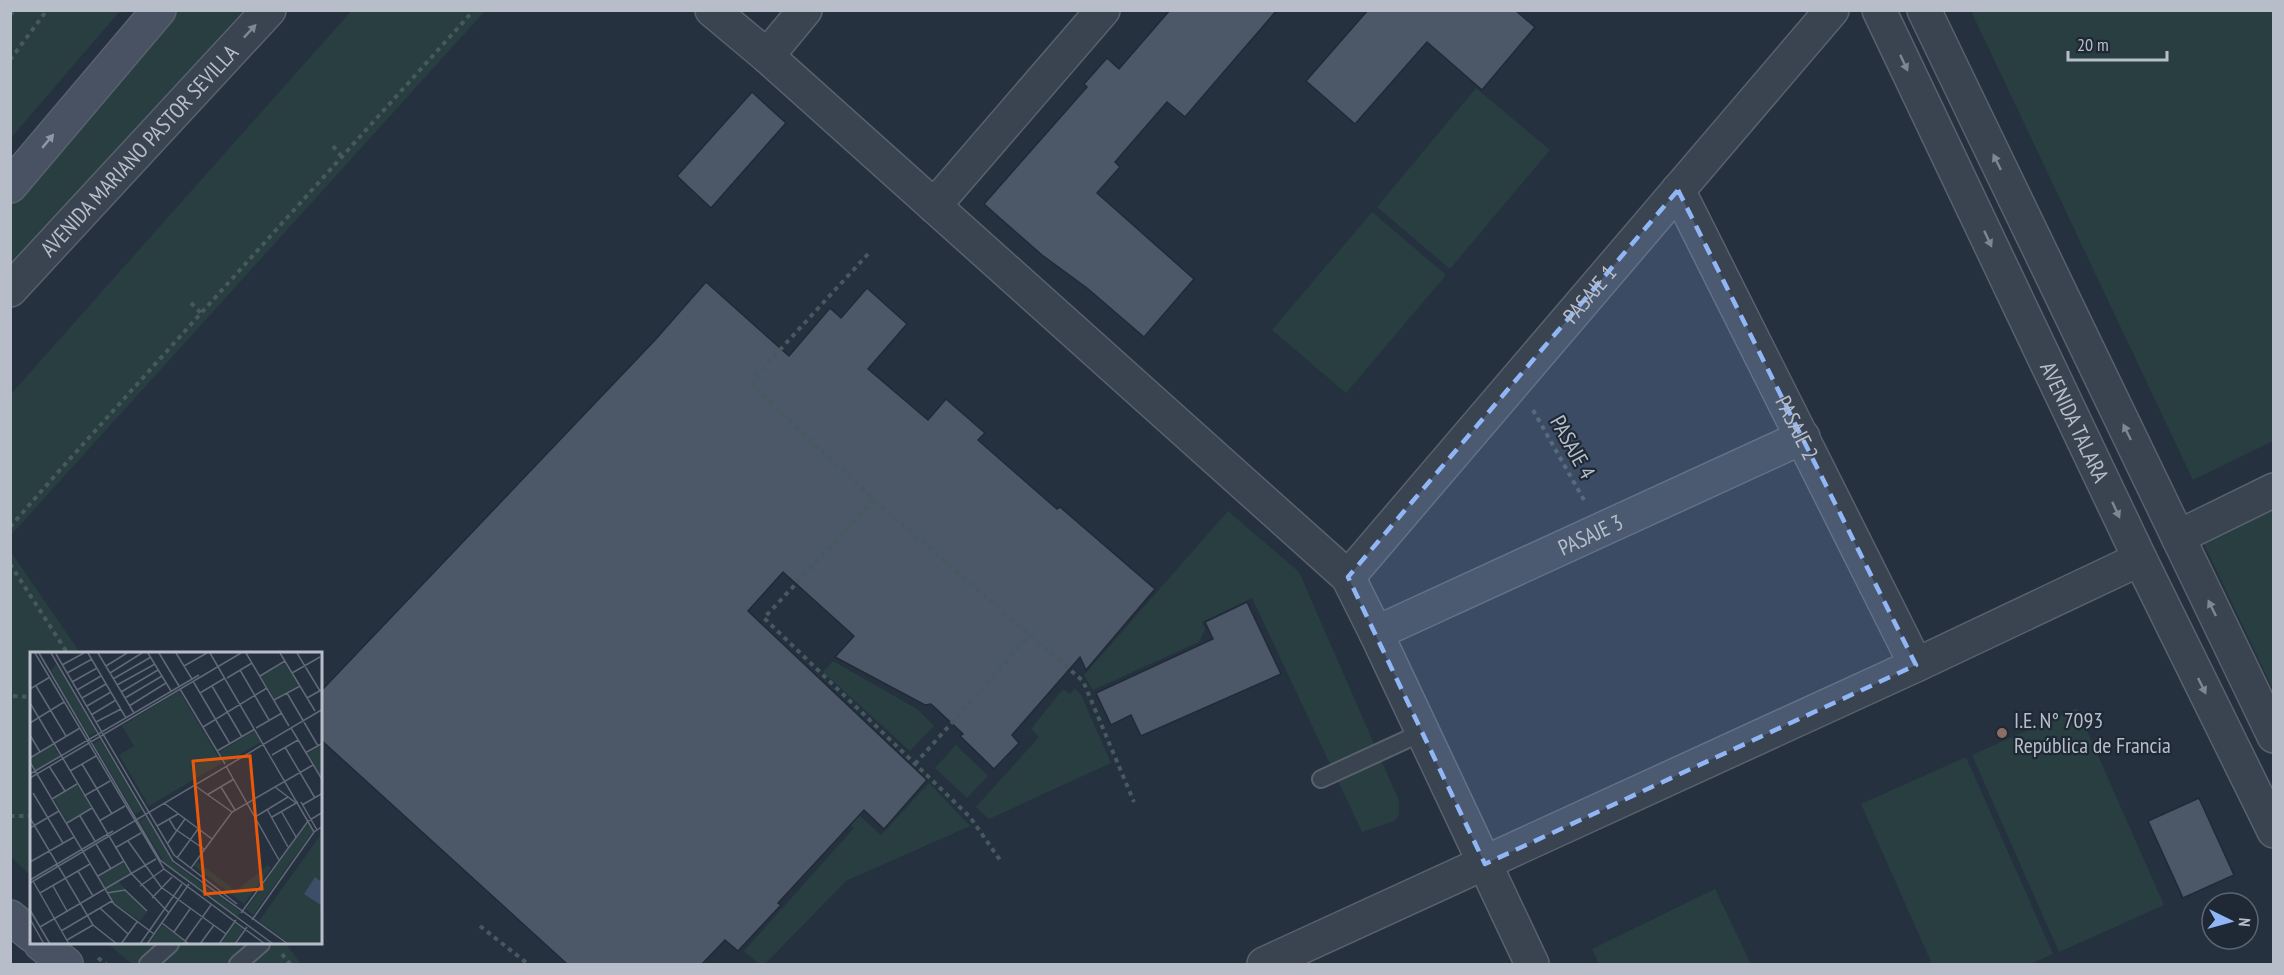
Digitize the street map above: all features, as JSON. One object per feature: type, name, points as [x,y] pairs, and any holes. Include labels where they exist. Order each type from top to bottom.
[{"type":"main road","points":[[10,186],[159,10]]},
{"type":"main road","points":[[10,917],[30,933]]},
{"type":"main road","points":[[42,945],[66,964]]},
{"type":"street","name":"AVENIDA MARIANO PASTOR SEVILLA","points":[[10,290],[269,10]]},
{"type":"street","points":[[712,10],[767,56],[1348,577],[1532,964]]},
{"type":"street","points":[[767,56],[805,10]]},
{"type":"street","points":[[934,206],[1103,10]]},
{"type":"street","name":"PASAJE 1","points":[[1348,577],[1832,10]]},
{"type":"street","name":"AVENIDA TALARA","points":[[1879,10],[2140,559],[2274,831]]},
{"type":"street","name":"AVENIDA TALARA","points":[[1924,10],[2274,736]]},
{"type":"street","name":"PASAJE 2","points":[[1678,190],[1916,665]]},
{"type":"street","name":"PASAJE 3","points":[[1376,633],[1803,437]]},
{"type":"street","points":[[2178,537],[2274,490]]},
{"type":"street","points":[[1264,964],[1916,665],[2140,559]]},
{"type":"lane","points":[[1321,779],[1423,732]]},
{"type":"lane","points":[[148,964],[169,945]]},
{"type":"lane","points":[[238,964],[260,945]]},
{"type":"path","points":[[10,15],[15,10]]},
{"type":"path","points":[[10,60],[47,10]]},
{"type":"path","points":[[10,527],[474,10]]},
{"type":"path","points":[[333,146],[342,157]]},
{"type":"path","points":[[868,254],[755,377],[754,387],[874,500],[1083,681],[1134,802]]},
{"type":"path","points":[[191,303],[201,313]]},
{"type":"path","name":"PASAJE 4","points":[[1517,380],[1600,530]]},
{"type":"path","points":[[54,465],[59,471]]},
{"type":"path","points":[[874,500],[764,618],[970,817],[1000,860]]},
{"type":"path","points":[[10,564],[67,652]]},
{"type":"path","points":[[915,764],[1030,635]]},
{"type":"path","points":[[14,696],[30,697]]},
{"type":"path","points":[[10,816],[30,816]]},
{"type":"path","points":[[480,926],[528,964]]},
{"type":"highlighted area","points":[[1678,190],[1916,665],[1485,864],[1348,577]]},
{"type":"green space","points":[[352,10],[485,11],[11,535],[11,394]]},
{"type":"green space","points":[[10,11],[120,11],[11,138]]},
{"type":"green space","points":[[169,11],[243,11],[11,265],[11,197]]},
{"type":"green space","points":[[1971,11],[2273,11],[2273,441],[2193,480]]},
{"type":"green space","points":[[1476,88],[1550,150],[1450,269],[1377,207]]},
{"type":"green space","points":[[1372,212],[1446,275],[1346,393],[1272,330]]},
{"type":"green space","points":[[2273,508],[2273,689],[2203,542]]},
{"type":"green space","points":[[1228,511],[1299,572],[1399,801],[1399,815],[1394,821],[1362,832],[1252,598],[1202,622],[1205,629],[1199,642],[1093,690],[1084,675]]},
{"type":"green space","points":[[11,552],[80,652],[30,652],[30,875],[11,857]]},
{"type":"green space","points":[[833,661],[917,709],[934,726],[910,751],[823,672]]},
{"type":"green space","points":[[1075,688],[1081,695],[1111,763],[989,819],[976,807],[1039,737],[1031,729],[1063,689],[1070,694]]},
{"type":"green space","points":[[2077,708],[2164,905],[2059,952],[1972,755]]},
{"type":"green space","points":[[769,734],[881,835],[929,783],[970,826],[846,881],[765,964],[759,964],[744,951],[854,828],[761,743]]},
{"type":"green space","points":[[956,745],[988,776],[967,798],[935,768]]},
{"type":"green space","points":[[1966,757],[2053,954],[2030,964],[1932,964],[1861,804]]},
{"type":"green space","points":[[1715,889],[1751,964],[1599,964],[1592,949]]},
{"type":"green space","points":[[109,945],[287,945],[301,964],[132,964]]},
{"type":"building","points":[[1170,10],[1277,10],[1185,117],[1167,102],[1115,162],[1120,167],[1097,193],[1194,279],[1144,337],[1087,288],[1042,255],[984,204],[1087,87],[1084,84],[1107,58],[1119,69]]},
{"type":"building","points":[[1368,10],[1515,10],[1535,27],[1482,90],[1427,42],[1355,124],[1306,81]]},
{"type":"building","points":[[752,92],[786,123],[711,208],[677,176]]},
{"type":"building","points":[[706,282],[789,356],[830,308],[841,318],[867,288],[907,324],[868,369],[928,420],[946,399],[985,433],[978,440],[1057,509],[1060,507],[1155,589],[1086,670],[1080,657],[1012,735],[1019,743],[994,769],[960,736],[963,734],[931,704],[925,705],[835,657],[854,636],[783,572],[748,611],[927,780],[884,829],[864,810],[778,903],[781,905],[738,951],[725,940],[702,964],[567,964],[322,741],[322,690],[656,339]]},
{"type":"building","points":[[1247,602],[1281,674],[1141,736],[1131,715],[1111,725],[1096,693],[1213,639],[1205,622]]},
{"type":"building","points":[[2199,798],[2234,875],[2183,898],[2148,821]]},
{"type":"place","name":"I.E. N° 7093 República de Francia","points":[[2002,733]]}]
